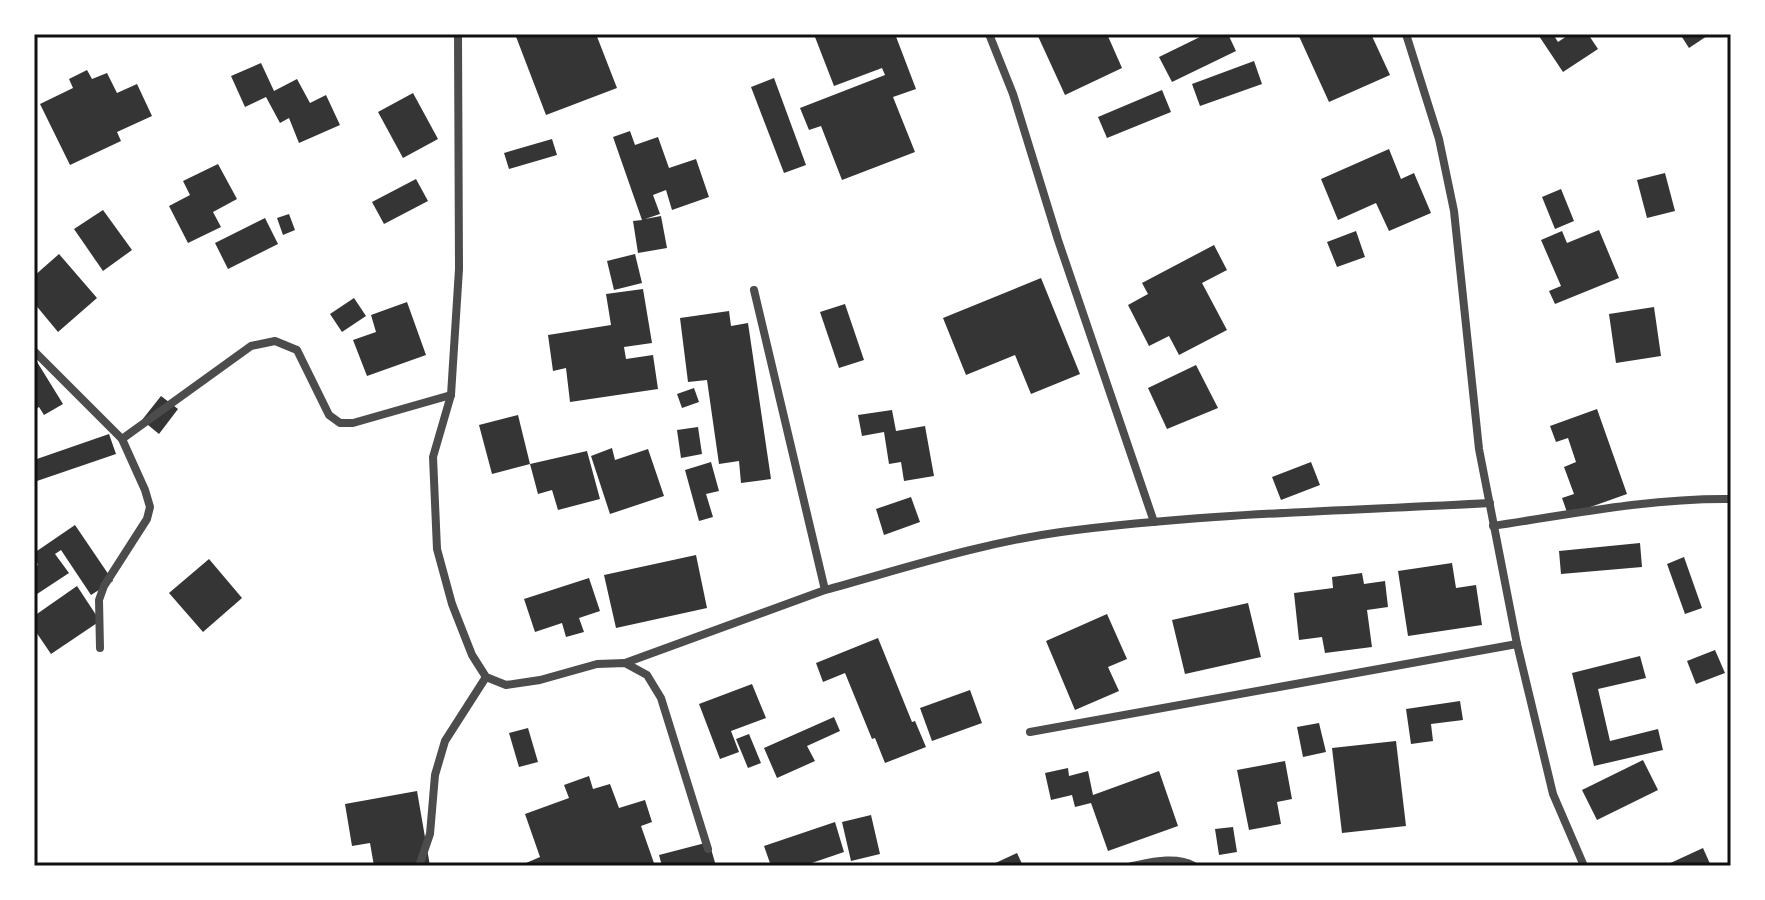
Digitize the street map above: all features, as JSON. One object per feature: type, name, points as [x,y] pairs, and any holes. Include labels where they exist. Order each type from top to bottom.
[{"type":"street","points":[[458,34],[459,269],[451,395],[433,457],[437,549],[452,604],[472,655],[486,677],[506,685],[540,680],[597,664],[625,663],[825,590],[951,555],[1057,532],[1154,522],[1490,503]]},
{"type":"street","points":[[989,34],[1013,94],[1058,240],[1154,522]]},
{"type":"street","points":[[1406,34],[1439,139],[1454,211],[1479,449],[1517,644],[1553,794],[1584,866]]},
{"type":"street","points":[[754,290],[825,590]]},
{"type":"street","points":[[122,439],[251,346],[275,341],[297,350],[329,415],[340,423],[353,423],[451,395]]},
{"type":"street","points":[[34,351],[122,439],[150,507],[147,519],[104,586],[99,600],[100,648]]},
{"type":"street","points":[[1493,526],[1631,505],[1701,498],[1731,499]]},
{"type":"street","points":[[1030,732],[1517,644]]},
{"type":"street","points":[[625,663],[647,675],[661,698],[708,849]]},
{"type":"street","points":[[419,866],[430,834],[435,775],[445,741],[486,677]]},
{"type":"street","points":[[1132,866],[1162,860],[1194,866]]},
{"type":"building","points":[[515,34],[596,34],[617,88],[546,115]]},
{"type":"building","points":[[822,34],[895,34],[916,89],[893,97],[915,152],[842,180],[821,126],[809,130],[800,108],[885,75],[882,68],[834,86],[815,37]]},
{"type":"building","points":[[1037,34],[1107,34],[1122,68],[1065,95]]},
{"type":"building","points":[[1206,34],[1228,34],[1236,51],[1172,82],[1159,57]]},
{"type":"building","points":[[1298,34],[1371,34],[1390,75],[1329,102]]},
{"type":"building","points":[[1553,34],[1558,42],[1570,34],[1588,34],[1598,49],[1563,72],[1539,36]]},
{"type":"building","points":[[1680,34],[1710,34],[1689,48]]},
{"type":"building","points":[[1254,61],[1262,84],[1200,106],[1192,84]]},
{"type":"building","points":[[261,63],[274,91],[297,79],[310,103],[326,95],[340,125],[299,143],[289,118],[280,123],[266,97],[245,107],[231,76]]},
{"type":"building","points":[[87,70],[92,79],[107,73],[117,93],[137,84],[152,116],[117,132],[121,141],[70,165],[40,104],[73,88],[69,79]]},
{"type":"building","points":[[774,78],[806,165],[784,173],[751,87]]},
{"type":"building","points":[[1162,90],[1171,112],[1107,138],[1098,117]]},
{"type":"building","points":[[413,93],[438,139],[403,158],[378,112]]},
{"type":"building","points":[[630,131],[635,145],[658,137],[669,168],[696,159],[709,197],[672,210],[666,190],[653,195],[660,214],[645,219],[661,216],[667,248],[638,253],[633,221],[642,220],[613,137]]},
{"type":"building","points":[[552,139],[557,155],[509,169],[504,153]]},
{"type":"building","points":[[1389,149],[1401,179],[1414,173],[1431,213],[1389,231],[1376,203],[1338,220],[1321,179]]},
{"type":"building","points":[[218,164],[237,199],[213,212],[221,227],[188,243],[169,206],[190,195],[183,181]]},
{"type":"building","points":[[1665,173],[1675,211],[1647,218],[1637,180]]},
{"type":"building","points":[[416,179],[428,201],[384,224],[372,202]]},
{"type":"building","points":[[1561,189],[1574,221],[1555,229],[1542,197]]},
{"type":"building","points":[[103,210],[132,250],[103,271],[74,229]]},
{"type":"building","points":[[289,214],[295,230],[283,235],[277,218]]},
{"type":"building","points":[[265,218],[278,244],[228,269],[215,243]]},
{"type":"building","points":[[1599,230],[1619,278],[1555,304],[1549,291],[1561,286],[1541,240],[1562,231],[1567,243]]},
{"type":"building","points":[[1356,231],[1365,257],[1337,267],[1327,242]]},
{"type":"building","points":[[1214,245],[1227,270],[1202,283],[1227,330],[1179,355],[1169,336],[1149,346],[1128,305],[1148,294],[1142,283]]},
{"type":"building","points":[[59,254],[97,298],[58,332],[34,303],[34,276]]},
{"type":"building","points":[[635,254],[642,283],[614,290],[607,261]]},
{"type":"building","points":[[1041,278],[1080,374],[1031,394],[1015,355],[966,375],[943,318]]},
{"type":"building","points":[[643,289],[652,343],[624,347],[626,359],[653,355],[658,389],[570,402],[566,368],[553,371],[548,335],[611,325],[606,294]]},
{"type":"building","points":[[354,298],[366,316],[342,332],[330,314]]},
{"type":"building","points":[[407,302],[426,355],[367,376],[353,340],[376,332],[371,315]]},
{"type":"building","points":[[845,304],[864,360],[839,368],[820,312]]},
{"type":"building","points":[[1654,307],[1661,356],[1616,363],[1609,314]]},
{"type":"building","points":[[729,311],[731,326],[748,323],[771,479],[741,483],[739,461],[719,464],[707,380],[688,382],[680,318]]},
{"type":"building","points":[[34,357],[63,404],[44,415],[39,407],[34,410]]},
{"type":"building","points":[[1196,365],[1218,408],[1167,429],[1148,388]]},
{"type":"building","points":[[694,388],[699,402],[682,408],[677,394]]},
{"type":"building","points":[[161,396],[178,409],[159,434],[142,420]]},
{"type":"building","points":[[1597,409],[1627,494],[1568,515],[1562,498],[1574,494],[1564,467],[1576,462],[1568,438],[1556,442],[1550,426]]},
{"type":"building","points":[[892,410],[896,431],[925,426],[934,476],[904,481],[901,462],[889,464],[884,432],[862,436],[858,415]]},
{"type":"building","points":[[518,415],[530,464],[492,474],[479,425]]},
{"type":"building","points":[[698,427],[702,454],[681,458],[677,430]]},
{"type":"building","points":[[109,434],[116,454],[34,482],[34,460]]},
{"type":"building","points":[[612,448],[615,460],[648,449],[664,496],[610,514],[591,456]]},
{"type":"building","points":[[587,451],[600,499],[558,510],[552,490],[538,494],[530,464]]},
{"type":"building","points":[[711,462],[719,491],[706,494],[713,517],[699,521],[685,470]]},
{"type":"building","points":[[1311,462],[1320,485],[1281,500],[1272,477]]},
{"type":"building","points":[[911,497],[920,522],[884,535],[876,509]]},
{"type":"building","points":[[75,525],[113,581],[91,595],[61,550],[55,554],[69,573],[34,596],[34,568],[38,565],[34,553]]},
{"type":"building","points":[[1640,543],[1642,567],[1561,574],[1559,551]]},
{"type":"building","points":[[696,555],[707,608],[616,628],[604,575]]},
{"type":"building","points":[[1684,557],[1702,608],[1685,614],[1667,564]]},
{"type":"building","points":[[209,559],[242,598],[203,632],[169,593]]},
{"type":"building","points":[[1452,563],[1456,588],[1476,585],[1482,625],[1408,636],[1398,571]]},
{"type":"building","points":[[1362,573],[1364,584],[1385,581],[1388,607],[1367,610],[1372,647],[1325,653],[1322,637],[1299,640],[1294,593],[1333,588],[1332,577]]},
{"type":"building","points":[[589,578],[600,611],[579,618],[584,632],[566,637],[562,623],[535,632],[524,599]]},
{"type":"building","points":[[77,586],[100,621],[51,654],[34,629],[34,616]]},
{"type":"building","points":[[1248,603],[1261,657],[1185,674],[1172,620]]},
{"type":"building","points":[[1107,614],[1127,659],[1108,667],[1119,691],[1075,710],[1046,641]]},
{"type":"building","points":[[878,638],[912,722],[915,721],[926,747],[885,763],[845,673],[823,682],[816,663]]},
{"type":"building","points":[[1715,650],[1725,673],[1696,684],[1687,661]]},
{"type":"building","points":[[1640,656],[1646,678],[1598,689],[1610,741],[1658,729],[1663,750],[1594,766],[1572,673]]},
{"type":"building","points":[[752,684],[766,718],[731,731],[739,752],[720,759],[699,704]]},
{"type":"building","points":[[970,690],[982,723],[932,741],[920,708]]},
{"type":"building","points":[[1460,701],[1463,720],[1431,724],[1433,741],[1411,744],[1406,709]]},
{"type":"building","points":[[834,717],[840,731],[807,746],[815,761],[777,778],[764,748]]},
{"type":"building","points":[[1319,723],[1326,752],[1303,757],[1297,727]]},
{"type":"building","points":[[528,728],[538,762],[519,767],[509,733]]},
{"type":"building","points":[[749,734],[761,763],[748,768],[736,739]]},
{"type":"building","points":[[1396,741],[1406,826],[1342,833],[1332,748]]},
{"type":"building","points":[[1643,760],[1658,790],[1597,820],[1582,790]]},
{"type":"building","points":[[1285,761],[1292,799],[1277,802],[1281,824],[1249,830],[1237,770]]},
{"type":"building","points":[[1068,768],[1069,776],[1088,771],[1093,795],[1159,771],[1178,826],[1108,851],[1091,803],[1075,807],[1072,795],[1051,800],[1045,773]]},
{"type":"building","points":[[589,776],[593,789],[610,784],[619,808],[645,800],[652,822],[641,826],[655,866],[527,866],[526,863],[540,857],[525,814],[569,798],[564,785]]},
{"type":"building","points":[[417,791],[430,866],[374,866],[370,843],[352,846],[345,804]]},
{"type":"building","points":[[871,815],[880,854],[851,861],[842,822]]},
{"type":"building","points":[[835,822],[844,852],[803,866],[771,866],[764,846]]},
{"type":"building","points":[[1233,827],[1237,852],[1219,855],[1215,829]]},
{"type":"building","points":[[709,842],[716,866],[662,866],[659,855]]},
{"type":"building","points":[[1703,848],[1711,866],[1664,866]]},
{"type":"building","points":[[1017,853],[1023,866],[989,866]]}]
